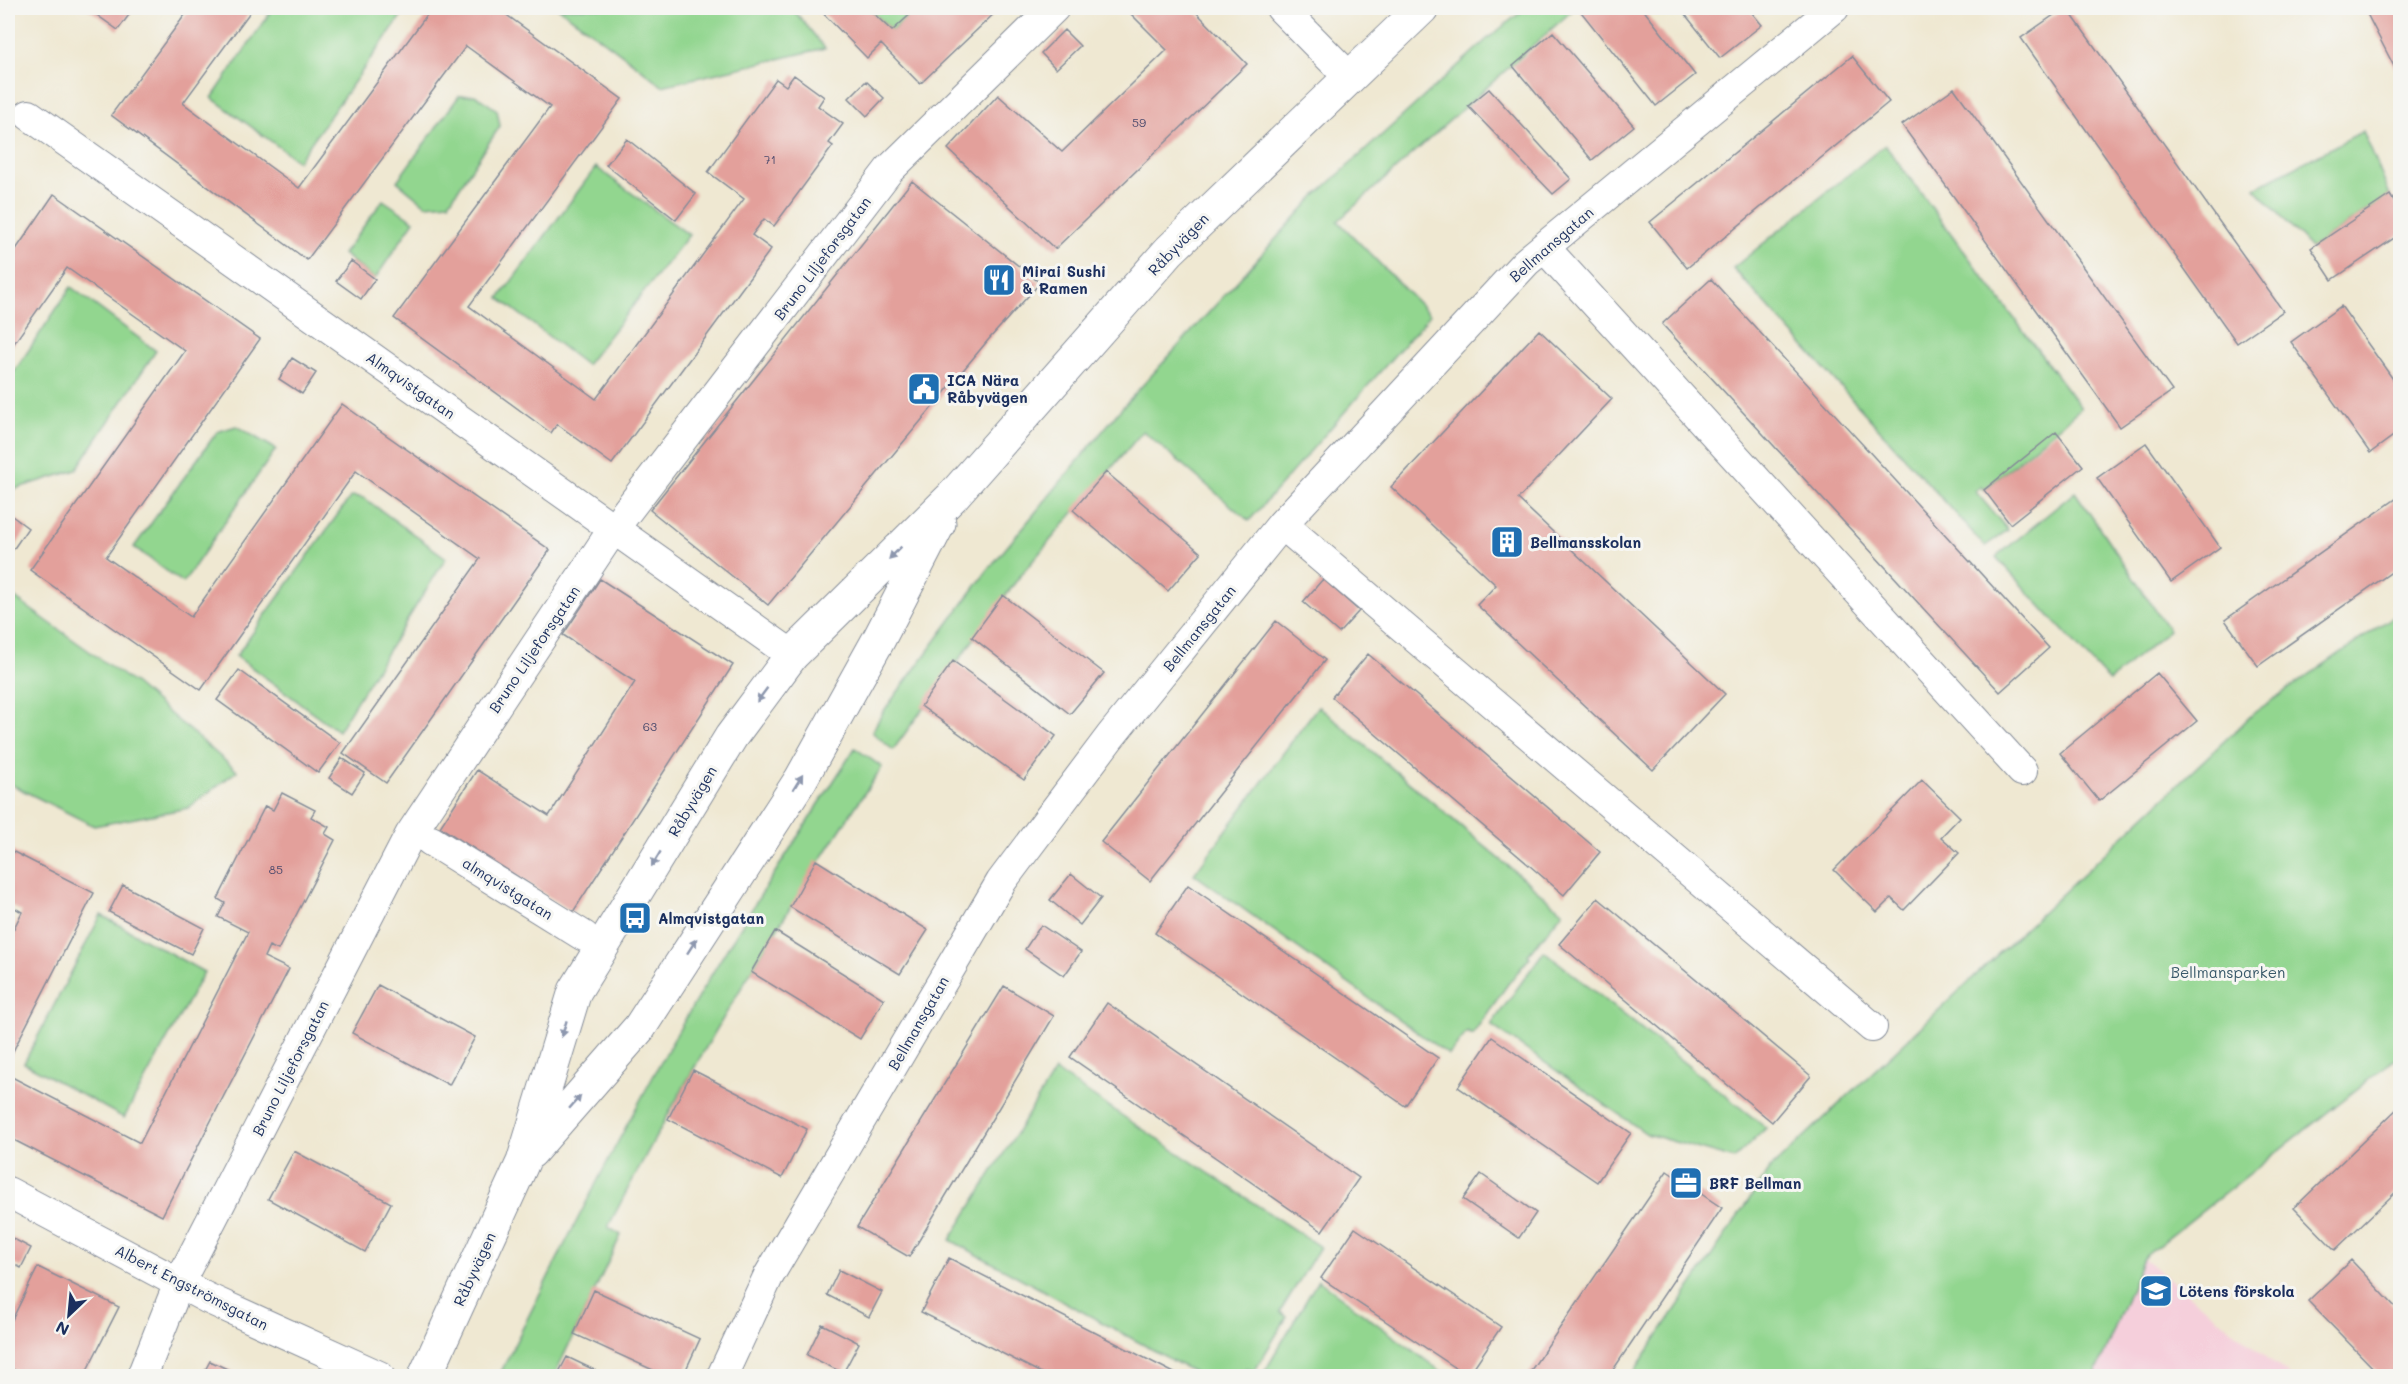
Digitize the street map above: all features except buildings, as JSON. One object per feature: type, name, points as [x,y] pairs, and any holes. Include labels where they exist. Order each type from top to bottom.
[{"type":"main road","name":"Råbyvägen","points":[[425,1377],[523,1162],[575,991],[731,737],[792,655],[952,497],[1169,251],[1348,76],[1422,8]]},
{"type":"main road","name":"Råbyvägen","points":[[523,1162],[640,1027],[801,779],[879,639],[952,497]]},
{"type":"street","name":"Bruno Liljeforsgatan","points":[[142,1377],[179,1283],[410,835],[614,528],[889,170],[1054,8]]},
{"type":"street","points":[[1281,8],[1348,76]]},
{"type":"street","name":"Bellmansgatan","points":[[722,1377],[768,1277],[1001,882],[1110,738],[1282,524],[1518,271],[1544,247],[1834,8]]},
{"type":"street","name":"Almqvistgatan","points":[[29,116],[792,655]]},
{"type":"street","points":[[1544,247],[2022,771]]},
{"type":"street","points":[[1282,524],[1872,1027]]},
{"type":"street","name":"almqvistgatan","points":[[431,841],[584,936]]},
{"type":"street","name":"Albert Engströmsgatan","points":[[8,1191],[207,1298],[380,1377]]},
{"type":"shaded area","name":"Lötens förskola","points":[[2143,1258],[2224,1323],[2290,1376],[2095,1376]]},
{"type":"green space","points":[[273,8],[407,8],[298,161],[212,98]]},
{"type":"green space","points":[[558,8],[792,8],[825,48],[662,86]]},
{"type":"green space","points":[[868,8],[899,8],[908,16],[892,31]]},
{"type":"green space","points":[[1526,8],[1575,8],[1338,221],[1430,315],[1249,521],[1143,431],[1020,576],[893,750],[872,732],[883,712],[987,571],[1120,410],[1314,197],[1486,40]]},
{"type":"green space","points":[[475,95],[497,110],[500,126],[449,203],[426,205],[397,181],[459,96]]},
{"type":"green space","points":[[2363,131],[2390,195],[2311,248],[2255,188]]},
{"type":"green space","points":[[1885,145],[2081,408],[1984,490],[1981,487],[1975,491],[2008,530],[1985,546],[1733,268]]},
{"type":"green space","points":[[596,167],[689,235],[586,365],[499,298]]},
{"type":"green space","points":[[383,200],[414,221],[375,279],[343,254]]},
{"type":"green space","points":[[71,287],[156,351],[76,470],[8,491],[8,381]]},
{"type":"green space","points":[[236,426],[276,449],[183,583],[134,547],[217,432]]},
{"type":"green space","points":[[2075,492],[2169,630],[2109,681],[1996,557]]},
{"type":"green space","points":[[351,496],[364,498],[446,558],[338,731],[236,656]]},
{"type":"green space","points":[[8,593],[135,684],[237,771],[188,808],[94,826],[8,783]]},
{"type":"green space","name":"Bellmansparken","points":[[2400,612],[2400,1055],[2143,1258],[2095,1376],[1631,1376],[1769,1170],[2255,712]]},
{"type":"green space","points":[[1318,706],[1563,912],[1528,955],[1530,957],[1472,1035],[1467,1032],[1449,1055],[1194,874]]},
{"type":"green space","points":[[855,748],[882,767],[808,879],[738,993],[639,1168],[608,1227],[621,1235],[554,1376],[499,1376],[584,1206],[675,1037],[740,927]]},
{"type":"green space","points":[[101,915],[204,972],[124,1118],[24,1063]]},
{"type":"green space","points":[[1544,951],[1766,1128],[1734,1159],[1647,1134],[1491,1025]]},
{"type":"green space","points":[[1055,1071],[1320,1247],[1280,1312],[1287,1317],[1254,1372],[1246,1368],[1241,1376],[1201,1376],[950,1240]]},
{"type":"green space","points":[[1318,1280],[1447,1376],[1271,1376],[1264,1373]]},
{"type":"place","name":"Mirai Sushi & Ramen","points":[[999,280]]},
{"type":"place","name":"ICA Nära Råbyvägen","points":[[924,389]]},
{"type":"place","name":"Bellmansskolan","points":[[1507,542]]},
{"type":"place","name":"Almqvistgatan","points":[[635,918]]},
{"type":"place","name":"BRF Bellman","points":[[1686,1183]]},
{"type":"place","name":"Lötens förskola","points":[[2156,1291]]}]
